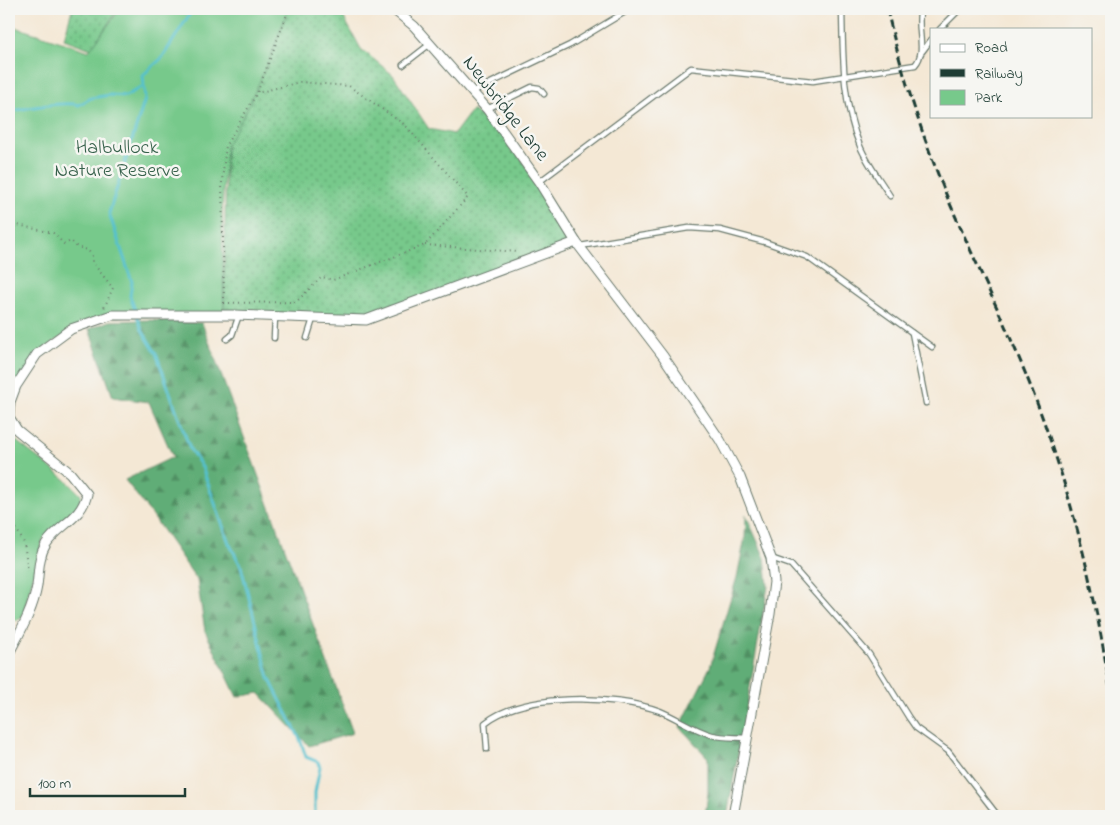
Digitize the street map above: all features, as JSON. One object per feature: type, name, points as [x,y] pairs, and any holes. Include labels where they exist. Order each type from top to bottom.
[{"type":"street","name":"Newbridge Lane","points":[[393,9],[414,26],[487,109],[539,182],[578,244],[664,356],[720,440],[740,477],[771,558],[774,582],[770,614],[733,816]]},
{"type":"street","points":[[9,654],[26,622],[37,586],[38,566],[46,544],[84,508],[87,494],[70,474],[17,430],[9,417],[10,402],[16,386],[37,354],[71,329],[103,316],[141,314],[239,315],[366,320],[578,244]]},
{"type":"lane","points":[[472,92],[570,45],[630,9]]},
{"type":"lane","points":[[842,9],[844,76],[852,122],[860,147],[890,196]]},
{"type":"lane","points":[[539,182],[691,68],[814,81],[915,65],[919,61],[920,53],[919,15],[921,9]]},
{"type":"lane","points":[[941,28],[960,9]]},
{"type":"lane","points":[[920,53],[930,41]]},
{"type":"lane","points":[[403,65],[430,44]]},
{"type":"lane","points":[[487,109],[532,87],[539,88],[544,94]]},
{"type":"lane","points":[[578,244],[689,228],[720,230],[765,242],[807,257],[932,347]]},
{"type":"lane","points":[[227,339],[232,334],[239,315]]},
{"type":"lane","points":[[274,338],[275,317]]},
{"type":"lane","points":[[307,338],[314,318]]},
{"type":"lane","points":[[912,333],[926,403]]},
{"type":"lane","points":[[771,558],[791,565],[870,654],[916,728],[948,751],[998,816]]},
{"type":"lane","points":[[487,749],[486,723],[494,716],[537,703],[569,698],[635,704],[660,711],[712,735],[747,738]]},
{"type":"path","points":[[289,9],[257,93],[226,145],[222,181],[224,304],[296,302],[322,277],[333,280],[425,245],[523,252]]},
{"type":"path","points":[[257,93],[300,82],[349,86],[405,125],[468,197],[425,245]]},
{"type":"path","points":[[9,223],[53,233],[64,244],[71,241],[77,247],[88,250],[92,256],[92,262],[113,288],[103,310]]},
{"type":"path","points":[[9,515],[24,543],[28,572],[37,586]]},
{"type":"green space","points":[[72,9],[118,9],[91,49],[64,39]]},
{"type":"green space","name":"Halbullock Nature Reserve","points":[[120,9],[288,9],[271,56],[244,115],[226,145],[222,212],[224,315],[103,317],[58,339],[37,354],[9,408],[9,25],[89,51]]},
{"type":"green space","points":[[288,9],[339,9],[361,49],[393,75],[429,129],[454,134],[472,110],[504,133],[576,242],[366,320],[224,312],[226,145],[271,56]]},
{"type":"green space","points":[[149,320],[202,323],[353,733],[309,746],[259,693],[237,697],[205,631],[197,580],[125,480],[173,457],[149,402],[113,397],[89,329],[109,321]]},
{"type":"green space","points":[[15,440],[66,480],[81,495],[79,505],[43,539],[22,618],[12,622],[9,620],[9,447]]},
{"type":"green space","points":[[746,515],[765,558],[768,586],[727,816],[705,816],[708,793],[708,758],[680,727],[710,667],[737,577],[745,538]]},
{"type":"waterway","points":[[193,9],[162,58],[143,75],[145,99],[109,213],[132,282],[130,296],[142,330],[156,353],[190,449],[202,467],[229,543],[241,566],[269,678],[300,739],[306,757],[318,762],[320,767],[315,792],[315,816]]},
{"type":"waterway","points":[[9,112],[55,104],[79,105],[91,98],[110,95],[126,96],[143,86]]},
{"type":"railway","points":[[887,9],[904,75],[933,161],[1026,375],[1062,475],[1090,584],[1111,696]]}]
